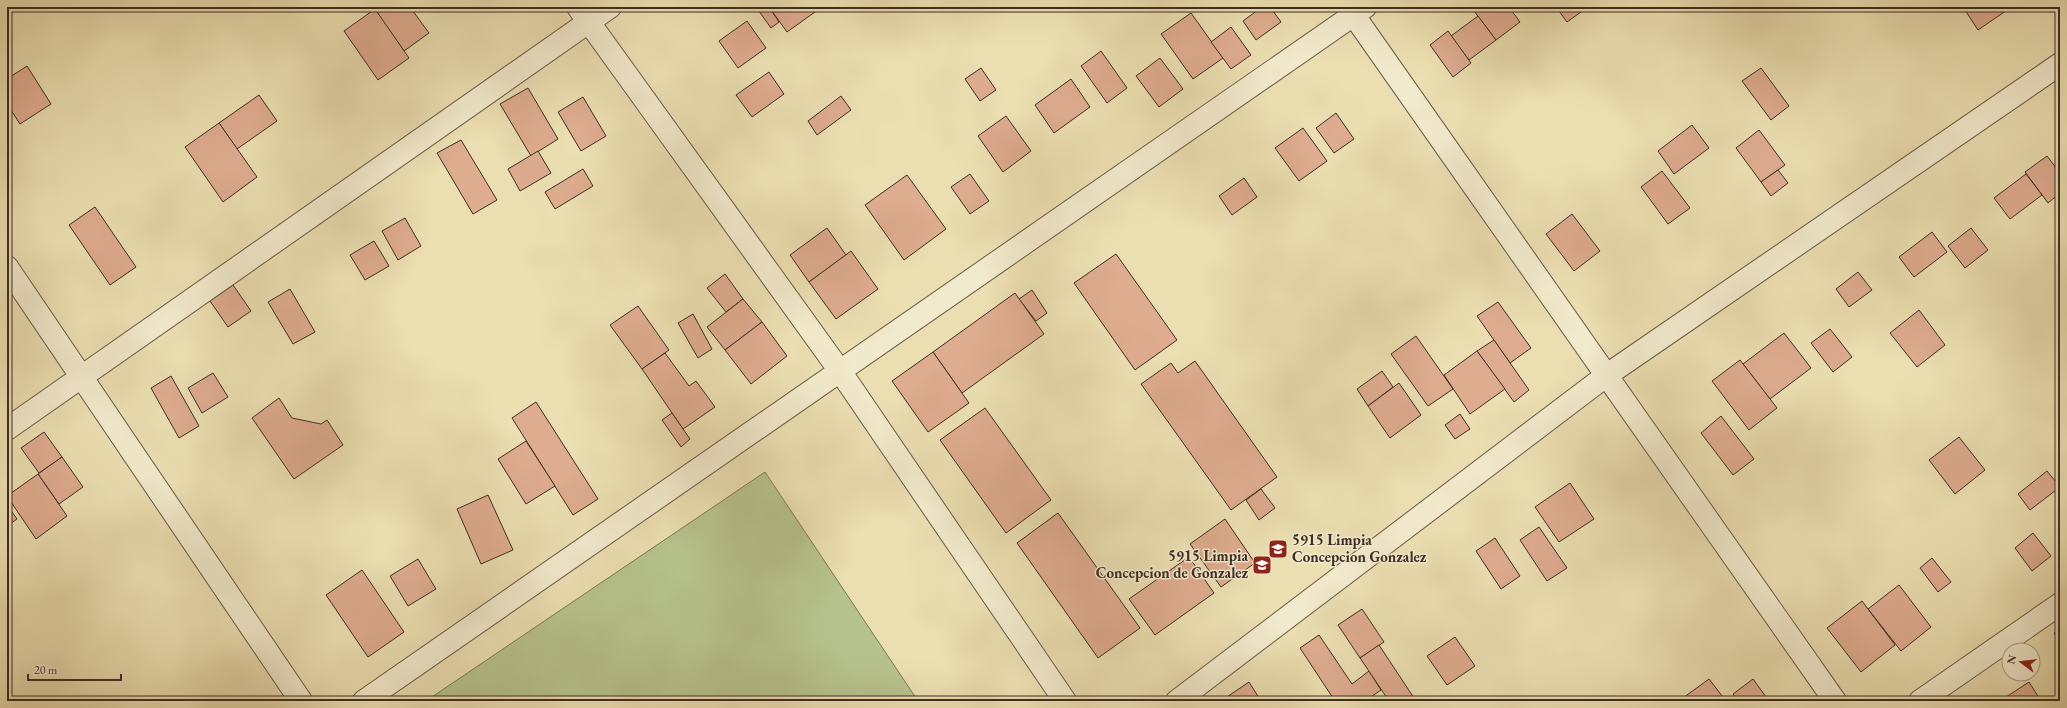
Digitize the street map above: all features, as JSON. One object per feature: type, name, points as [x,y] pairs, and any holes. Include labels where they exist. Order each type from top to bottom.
[{"type":"street","points":[[7,429],[82,378],[583,14],[610,7]]},
{"type":"street","points":[[364,701],[840,371],[1355,10],[1607,375],[1835,701]]},
{"type":"street","points":[[583,14],[840,371],[1065,701]]},
{"type":"street","points":[[1177,701],[1607,375],[2060,64]]},
{"type":"street","points":[[7,267],[301,701]]},
{"type":"street","points":[[1920,701],[2060,604]]},
{"type":"green space","points":[[765,472],[918,701],[426,701]]},
{"type":"building","points":[[373,7],[410,7],[429,33],[404,51]]},
{"type":"building","points":[[756,7],[769,7],[779,22],[771,28]]},
{"type":"building","points":[[769,7],[822,7],[787,32]]},
{"type":"building","points":[[1262,7],[1270,7],[1281,22],[1256,40],[1243,21]]},
{"type":"building","points":[[1471,7],[1509,7],[1520,22],[1496,40]]},
{"type":"building","points":[[1556,7],[1588,7],[1567,22]]},
{"type":"building","points":[[1963,7],[2009,7],[2010,8],[1978,30]]},
{"type":"building","points":[[375,9],[409,58],[378,80],[344,31]]},
{"type":"building","points":[[1191,13],[1223,58],[1193,79],[1161,34]]},
{"type":"building","points":[[1478,16],[1496,40],[1469,60],[1451,36]]},
{"type":"building","points":[[747,21],[766,48],[738,68],[719,41]]},
{"type":"building","points":[[1231,27],[1251,55],[1231,69],[1211,42]]},
{"type":"building","points":[[1448,31],[1471,63],[1453,77],[1430,45]]},
{"type":"building","points":[[1101,51],[1127,88],[1107,103],[1081,66]]},
{"type":"building","points":[[1160,58],[1183,89],[1159,107],[1136,76]]},
{"type":"building","points":[[27,66],[51,104],[20,124],[7,104],[7,79]]},
{"type":"building","points":[[981,68],[996,90],[980,101],[965,79]]},
{"type":"building","points":[[1761,68],[1789,106],[1771,120],[1742,81]]},
{"type":"building","points":[[769,72],[784,94],[752,117],[736,95]]},
{"type":"building","points":[[1071,79],[1090,107],[1054,133],[1035,105]]},
{"type":"building","points":[[528,88],[558,139],[531,156],[500,104]]},
{"type":"building","points":[[259,95],[277,121],[237,149],[219,123]]},
{"type":"building","points":[[841,96],[851,110],[817,135],[808,121]]},
{"type":"building","points":[[583,97],[606,136],[581,151],[558,112]]},
{"type":"building","points":[[1336,113],[1354,139],[1334,153],[1316,128]]},
{"type":"building","points":[[1006,116],[1031,151],[1003,172],[978,136]]},
{"type":"building","points":[[219,123],[257,177],[223,202],[185,147]]},
{"type":"building","points":[[1692,125],[1709,148],[1674,174],[1658,151]]},
{"type":"building","points":[[1303,128],[1327,161],[1299,181],[1275,148]]},
{"type":"building","points":[[1759,130],[1785,165],[1761,182],[1736,148]]},
{"type":"building","points":[[461,140],[497,200],[473,214],[437,153]]},
{"type":"building","points":[[538,151],[551,173],[520,191],[508,169]]},
{"type":"building","points":[[2047,156],[2060,173],[2060,193],[2048,203],[2025,172]]},
{"type":"building","points":[[583,169],[593,186],[555,209],[545,192]]},
{"type":"building","points":[[1778,170],[1788,183],[1771,196],[1761,182]]},
{"type":"building","points":[[1662,171],[1690,208],[1668,224],[1641,187]]},
{"type":"building","points":[[970,174],[989,201],[970,214],[951,187]]},
{"type":"building","points":[[2026,174],[2042,195],[2010,219],[1994,198]]},
{"type":"building","points":[[907,175],[946,229],[904,260],[865,205]]},
{"type":"building","points":[[1244,178],[1257,197],[1232,215],[1219,196]]},
{"type":"building","points":[[95,207],[136,267],[110,285],[69,225]]},
{"type":"building","points":[[1572,214],[1600,251],[1574,271],[1546,234]]},
{"type":"building","points":[[405,218],[421,246],[398,260],[382,231]]},
{"type":"building","points":[[827,228],[846,255],[809,282],[790,255]]},
{"type":"building","points":[[1971,228],[1988,250],[1965,268],[1948,246]]},
{"type":"building","points":[[1932,232],[1947,252],[1914,277],[1899,257]]},
{"type":"building","points":[[374,241],[389,266],[365,280],[350,255]]},
{"type":"building","points":[[851,251],[878,289],[836,319],[809,282]]},
{"type":"building","points":[[1116,254],[1177,340],[1135,370],[1074,283]]},
{"type":"building","points":[[1858,272],[1872,290],[1849,307],[1836,289]]},
{"type":"building","points":[[725,274],[743,299],[726,312],[707,288]]},
{"type":"building","points":[[233,285],[251,311],[228,327],[210,301]]},
{"type":"building","points":[[290,289],[315,332],[293,344],[268,302]]},
{"type":"building","points":[[1032,290],[1047,313],[1036,321],[1019,299]]},
{"type":"building","points":[[1015,293],[1044,334],[962,393],[933,352]]},
{"type":"building","points":[[743,299],[762,322],[725,350],[707,327]]},
{"type":"building","points":[[1498,302],[1531,348],[1510,363],[1477,316]]},
{"type":"building","points":[[638,306],[669,350],[642,369],[610,325]]},
{"type":"building","points":[[1919,310],[1945,345],[1917,367],[1890,333]]},
{"type":"building","points":[[693,314],[712,349],[698,358],[678,323]]},
{"type":"building","points":[[762,322],[787,356],[751,384],[725,350]]},
{"type":"building","points":[[1830,329],[1852,357],[1833,372],[1811,343]]},
{"type":"building","points":[[1784,333],[1811,368],[1770,399],[1743,364]]},
{"type":"building","points":[[1416,336],[1453,389],[1428,406],[1391,354]]},
{"type":"building","points":[[1494,340],[1529,390],[1514,402],[1477,351]]},
{"type":"building","points":[[1477,351],[1505,389],[1470,414],[1444,375]]},
{"type":"building","points":[[933,352],[969,403],[928,432],[892,381]]},
{"type":"building","points":[[665,353],[689,386],[696,381],[715,407],[683,429],[642,369]]},
{"type":"building","points":[[1740,360],[1777,408],[1749,430],[1712,381]]},
{"type":"building","points":[[1195,361],[1277,477],[1231,510],[1141,384],[1171,363],[1178,373]]},
{"type":"building","points":[[1382,371],[1393,387],[1368,406],[1357,389]]},
{"type":"building","points":[[213,373],[228,397],[202,413],[188,388]]},
{"type":"building","points":[[171,376],[199,426],[179,438],[151,388]]},
{"type":"building","points":[[1399,383],[1421,415],[1390,438],[1368,406]]},
{"type":"building","points":[[279,398],[292,418],[321,424],[327,420],[343,445],[294,479],[252,418]]},
{"type":"building","points":[[536,402],[598,499],[573,515],[512,418]]},
{"type":"building","points":[[985,408],[1051,500],[1006,533],[940,440]]},
{"type":"building","points":[[672,413],[690,439],[681,447],[662,420]]},
{"type":"building","points":[[1460,414],[1470,429],[1455,439],[1445,425]]},
{"type":"building","points":[[1721,416],[1754,459],[1733,475],[1701,433]]},
{"type":"building","points":[[44,432],[62,457],[39,473],[21,448]]},
{"type":"building","points":[[1959,437],[1985,470],[1955,494],[1929,460]]},
{"type":"building","points":[[526,441],[555,486],[526,504],[498,459]]},
{"type":"building","points":[[62,457],[83,487],[59,504],[38,474]]},
{"type":"building","points":[[2047,471],[2060,487],[2030,510],[2018,494]]},
{"type":"building","points":[[38,474],[67,516],[36,539],[7,496]]},
{"type":"building","points":[[1570,483],[1594,519],[1559,542],[1535,507]]},
{"type":"building","points":[[1261,489],[1275,508],[1259,520],[1246,500]]},
{"type":"building","points":[[488,495],[513,550],[481,564],[457,509]]},
{"type":"building","points":[[7,505],[17,519],[7,526]]},
{"type":"building","points":[[1058,513],[1140,628],[1098,658],[1017,543]]},
{"type":"building","points":[[1225,519],[1255,563],[1221,587],[1190,544]]},
{"type":"building","points":[[1539,527],[1567,568],[1547,581],[1520,540]]},
{"type":"building","points":[[2033,533],[2051,556],[2032,571],[2015,548]]},
{"type":"building","points":[[1495,538],[1520,576],[1501,589],[1476,551]]},
{"type":"building","points":[[1189,557],[1214,593],[1155,635],[1129,599]]},
{"type":"building","points":[[1932,558],[1951,582],[1938,592],[1920,568]]},
{"type":"building","points":[[418,559],[436,589],[408,606],[390,576]]},
{"type":"building","points":[[362,570],[404,632],[368,657],[326,595]]},
{"type":"building","points":[[1899,585],[1931,627],[1901,651],[1868,609]]},
{"type":"building","points":[[1862,601],[1895,645],[1861,672],[1827,628]]},
{"type":"building","points":[[1362,609],[1384,642],[1360,658],[1338,625]]},
{"type":"building","points":[[2060,629],[2060,642],[2054,633]]},
{"type":"building","points":[[1319,635],[1352,684],[1369,671],[1381,690],[1365,701],[1335,701],[1300,648]]},
{"type":"building","points":[[1455,637],[1475,666],[1447,685],[1427,656]]},
{"type":"building","points":[[1379,645],[1414,698],[1410,701],[1389,701],[1360,658]]},
{"type":"building","points":[[1709,679],[1726,701],[1680,701],[1687,695]]},
{"type":"building","points":[[1753,679],[1769,701],[1738,701],[1733,694]]},
{"type":"building","points":[[1249,682],[1261,701],[1221,701]]},
{"type":"building","points":[[2029,682],[2041,701],[2000,701]]},
{"type":"place","name":"5915 Limpia Concepcion Gonzalez","points":[[1278,549]]},
{"type":"place","name":"5915 Limpia Concepcion de Gonzalez","points":[[1262,565]]}]
